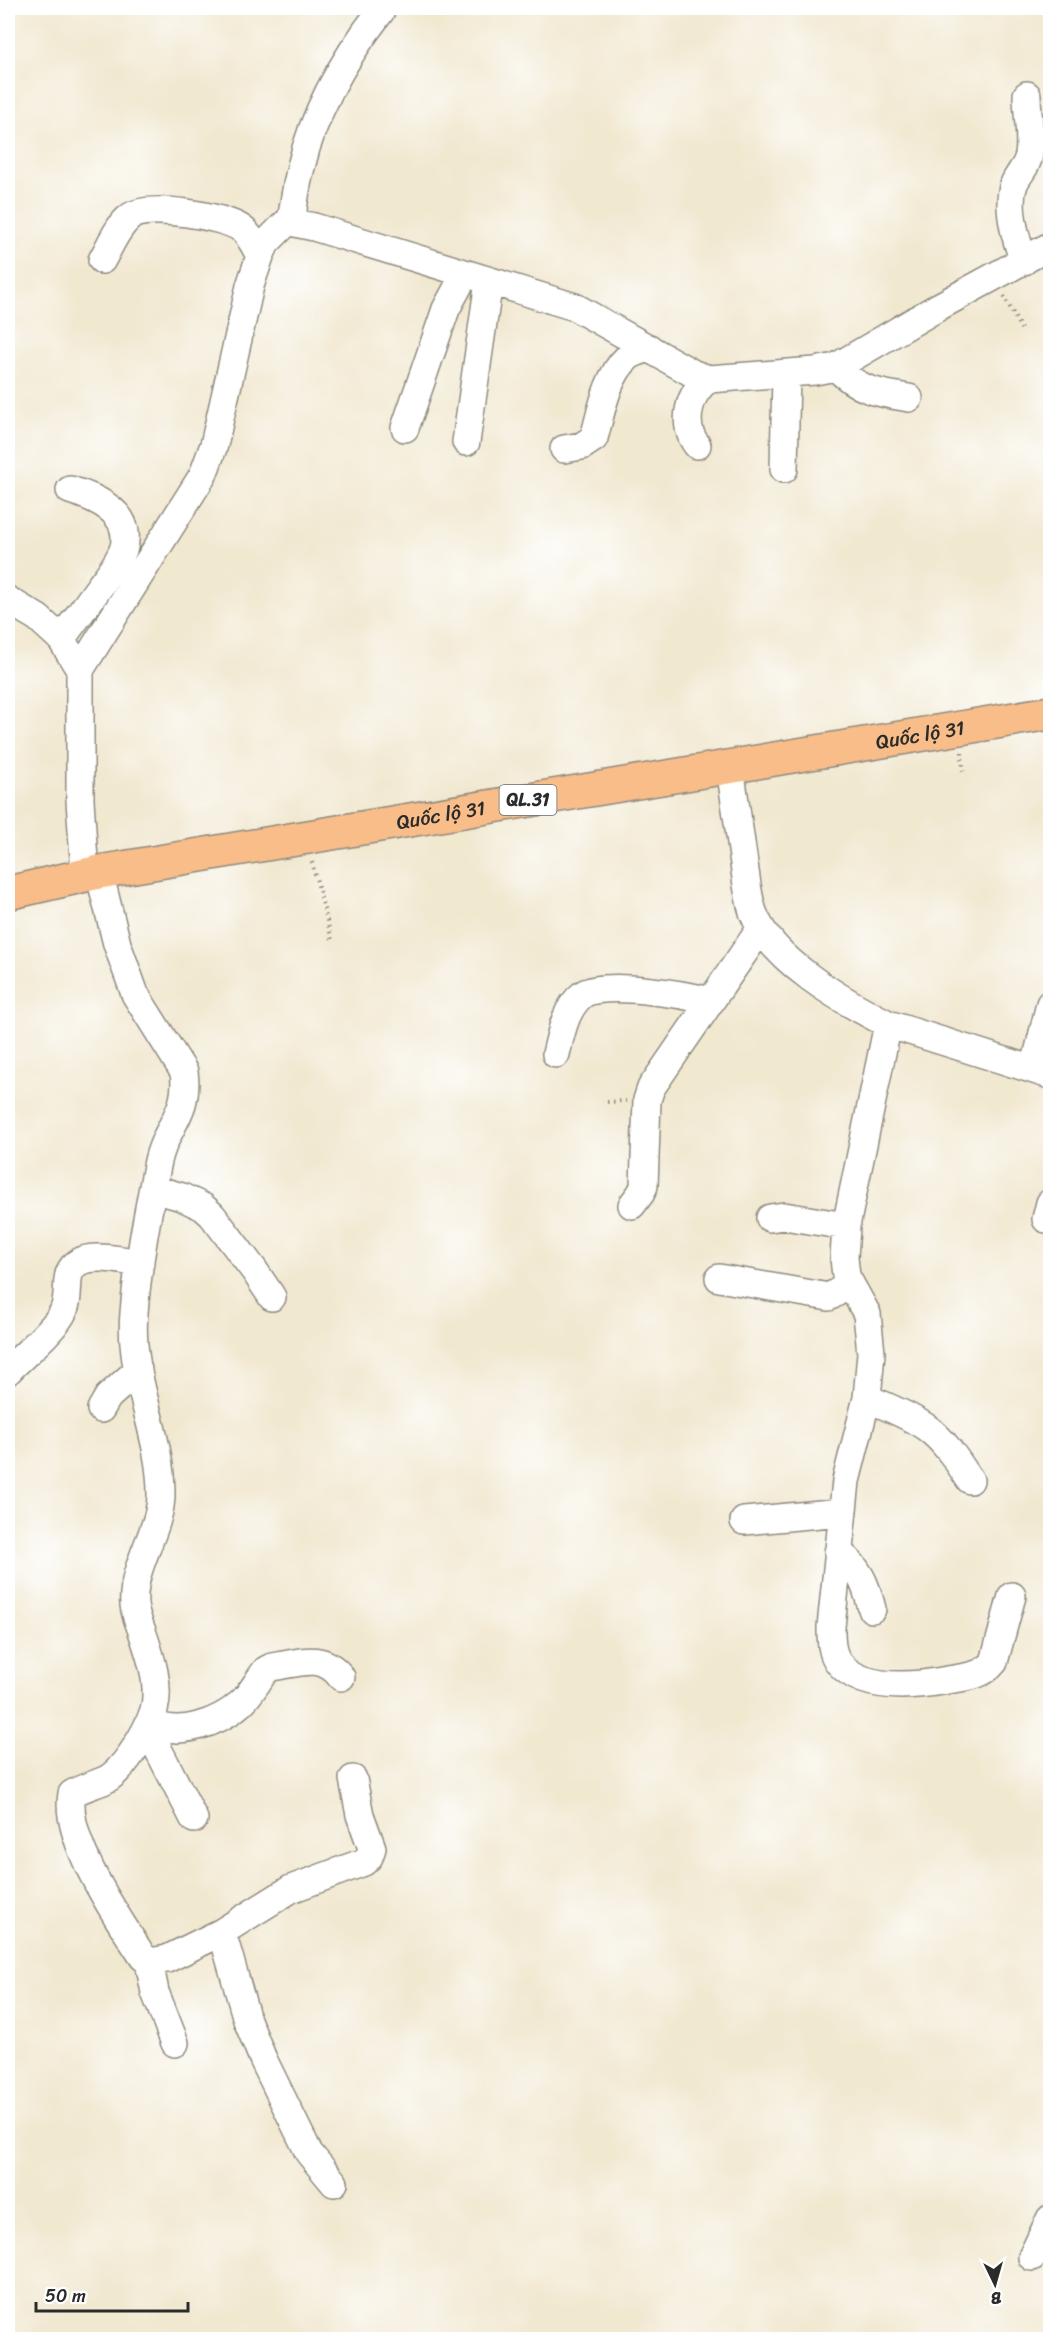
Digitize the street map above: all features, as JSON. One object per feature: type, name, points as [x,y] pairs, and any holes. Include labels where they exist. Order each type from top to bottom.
[{"type":"highway","name":"Quốc lộ 31","points":[[8,893],[92,874],[1050,713]]},
{"type":"street","points":[[291,222],[301,167],[328,96],[357,42],[381,12]]},
{"type":"street","points":[[1024,261],[1015,238],[1012,197],[1014,184],[1029,154],[1027,95]]},
{"type":"street","points":[[102,260],[120,228],[129,218],[139,211],[150,210],[228,221],[244,230],[260,256]]},
{"type":"street","points":[[80,670],[203,475],[214,445],[250,286],[260,256],[266,243],[277,231],[291,222],[314,226],[575,307],[694,374],[709,379],[786,374],[836,367],[1050,246]]},
{"type":"street","points":[[405,428],[446,309],[477,277]]},
{"type":"street","points":[[466,442],[477,277]]},
{"type":"street","points":[[564,449],[582,446],[594,438],[601,410],[620,367],[634,353],[648,348]]},
{"type":"street","points":[[836,367],[848,379],[870,391],[909,398]]},
{"type":"street","points":[[784,469],[786,374]]},
{"type":"street","points":[[698,445],[690,433],[689,411],[696,390],[709,379]]},
{"type":"street","points":[[61,639],[113,568],[123,549],[126,534],[119,516],[90,498],[70,490]]},
{"type":"street","points":[[8,600],[38,618],[61,639],[80,670],[80,800],[92,874],[135,994],[184,1072],[186,1087],[185,1099],[163,1142],[146,1219],[132,1337],[161,1476],[161,1500],[133,1591],[134,1609],[155,1681],[157,1697],[151,1722],[127,1759],[104,1780],[72,1794],[71,1802],[79,1841],[96,1882],[138,1949],[150,1962],[155,1992],[175,2043]]},
{"type":"street","points":[[730,766],[753,912],[761,928],[780,953],[806,974],[888,1024],[1042,1073],[1050,1004]]},
{"type":"street","points":[[632,1205],[644,1186],[647,1100],[651,1088],[657,1076],[761,928]]},
{"type":"street","points":[[556,1054],[568,1014],[584,994],[598,990],[653,991],[711,1001]]},
{"type":"street","points":[[888,1024],[846,1226],[844,1258],[849,1285],[867,1314],[870,1324],[871,1353],[867,1398],[846,1481],[831,1627],[832,1645],[837,1660],[846,1670],[857,1676],[886,1684],[909,1686],[976,1675],[987,1670],[994,1662],[1012,1596]]},
{"type":"street","points":[[154,1189],[182,1197],[203,1207],[212,1215],[273,1297]]},
{"type":"street","points":[[770,1218],[784,1216],[846,1226]]},
{"type":"street","points":[[8,1371],[63,1312],[68,1277],[76,1263],[93,1258],[140,1263]]},
{"type":"street","points":[[718,1278],[829,1297],[849,1285]]},
{"type":"street","points":[[101,1409],[108,1397],[138,1370]]},
{"type":"street","points":[[867,1398],[927,1428],[946,1448],[970,1480]]},
{"type":"street","points":[[744,1521],[842,1512]]},
{"type":"street","points":[[838,1552],[858,1570],[866,1585],[872,1609]]},
{"type":"street","points":[[151,1722],[178,1729],[215,1720],[242,1702],[266,1670],[272,1667],[325,1662],[333,1667],[341,1677]]},
{"type":"street","points":[[151,1722],[158,1749],[194,1819]]},
{"type":"street","points":[[150,1962],[167,1959],[222,1932],[291,1889],[364,1862],[369,1857],[372,1848],[360,1815],[353,1779]]},
{"type":"street","points":[[222,1932],[247,2020],[263,2059],[309,2153],[334,2184]]},
{"type":"street","points":[[1032,2257],[1050,2219]]},
{"type":"path","points":[[995,277],[1021,328]]},
{"type":"path","points":[[305,838],[332,940]]}]
